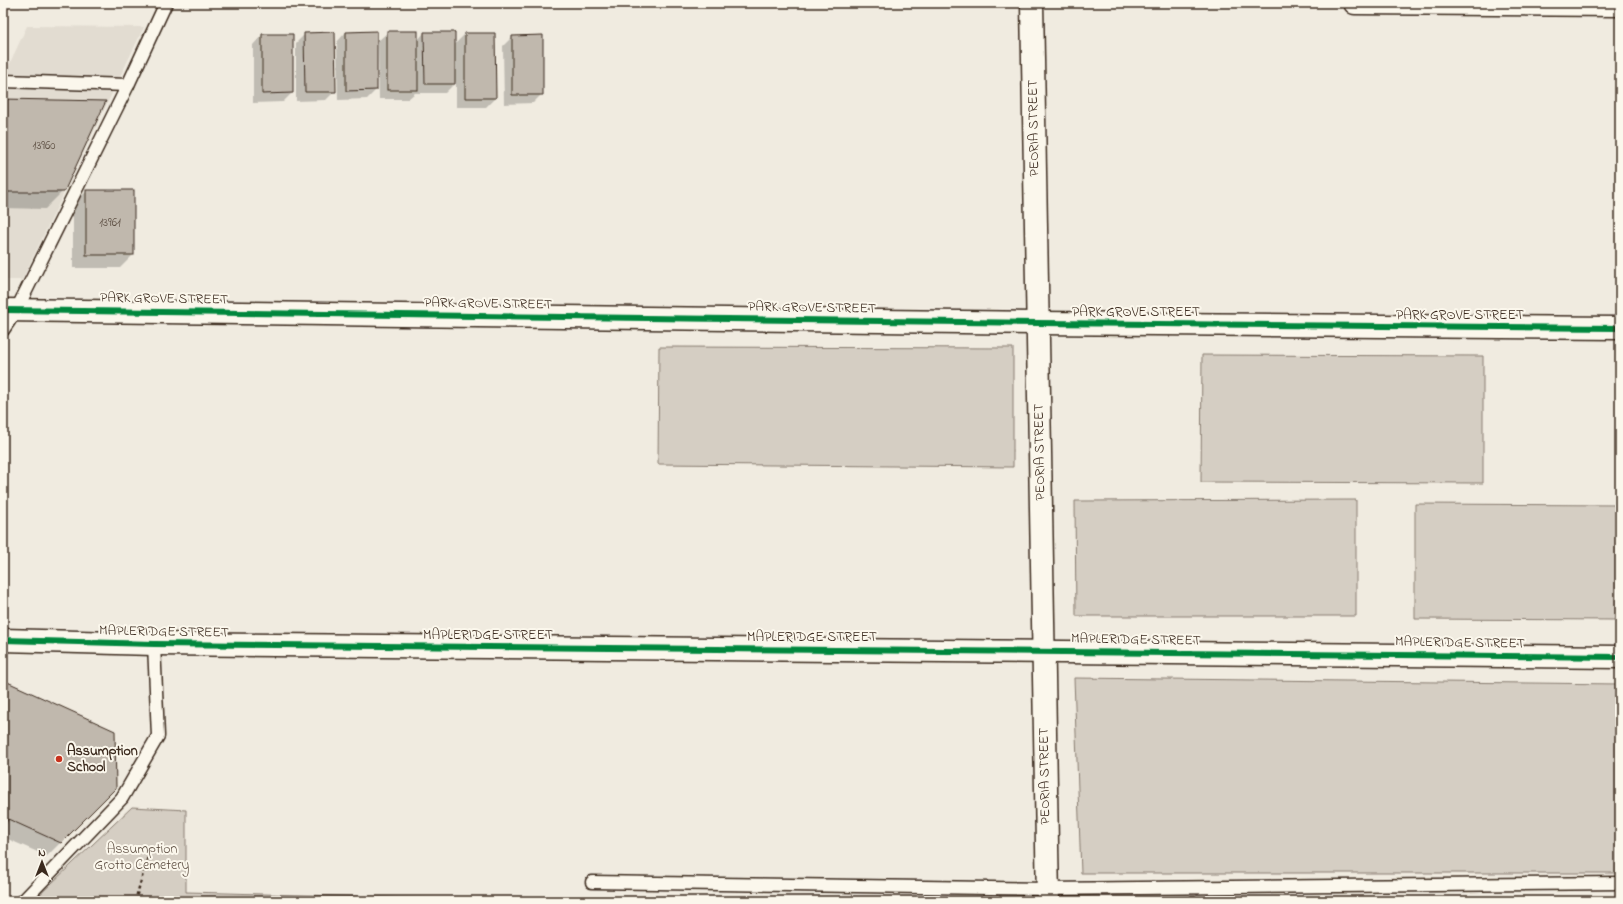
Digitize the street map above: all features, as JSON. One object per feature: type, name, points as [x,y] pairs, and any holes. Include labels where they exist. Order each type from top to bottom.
[{"type":"street","name":"PEORIA STREET","points":[[1032,3],[1048,895]]},
{"type":"street","points":[[1355,3],[1620,5]]},
{"type":"street","name":"PARK GROVE STREET","points":[[10,310],[1038,323],[1620,328]]},
{"type":"street","name":"MAPLERIDGE STREET","points":[[3,640],[154,644],[1620,657]]},
{"type":"lane","points":[[3,330],[10,310],[128,85],[166,3]]},
{"type":"lane","points":[[3,81],[128,85]]},
{"type":"lane","points":[[23,901],[122,798],[158,736],[154,644]]},
{"type":"lane","points":[[592,882],[1048,895],[1620,883]]},
{"type":"path","points":[[135,901],[150,850]]},
{"type":"shaded area","points":[[27,26],[144,27],[22,280],[3,280],[3,78]]},
{"type":"green space","points":[[659,347],[1013,348],[1013,467],[658,464]]},
{"type":"green space","points":[[1202,355],[1483,356],[1483,483],[1201,482]]},
{"type":"green space","points":[[1356,500],[1356,616],[1076,616],[1075,501]]},
{"type":"green space","points":[[1415,504],[1620,505],[1620,620],[1415,619]]},
{"type":"green space","points":[[1074,678],[1620,684],[1620,873],[1081,873]]},
{"type":"green space","name":"Assumption Grotto Cemetery","points":[[132,807],[186,810],[186,892],[531,901],[33,901]]},
{"type":"building","points":[[377,31],[377,90],[346,91],[346,32]]},
{"type":"building","points":[[387,31],[418,31],[418,90],[387,90]]},
{"type":"building","points":[[335,32],[336,92],[305,92],[304,33]]},
{"type":"building","points":[[424,32],[455,32],[455,84],[425,84]]},
{"type":"building","points":[[465,33],[495,33],[496,98],[465,98]]},
{"type":"building","points":[[262,34],[293,34],[293,93],[262,94]]},
{"type":"building","points":[[543,35],[543,95],[512,95],[512,36]]},
{"type":"building","points":[[3,99],[106,101],[64,192],[3,192]]},
{"type":"building","points":[[86,190],[134,190],[134,255],[86,255]]},
{"type":"building","name":"Assumption School","points":[[3,680],[115,731],[116,788],[61,843],[8,819],[3,830]]},
{"type":"cycle path","points":[[3,310],[1038,323],[1620,328]]},
{"type":"cycle path","points":[[3,640],[154,644],[1620,657]]},
{"type":"place","name":"Assumption School","points":[[59,759]]}]
